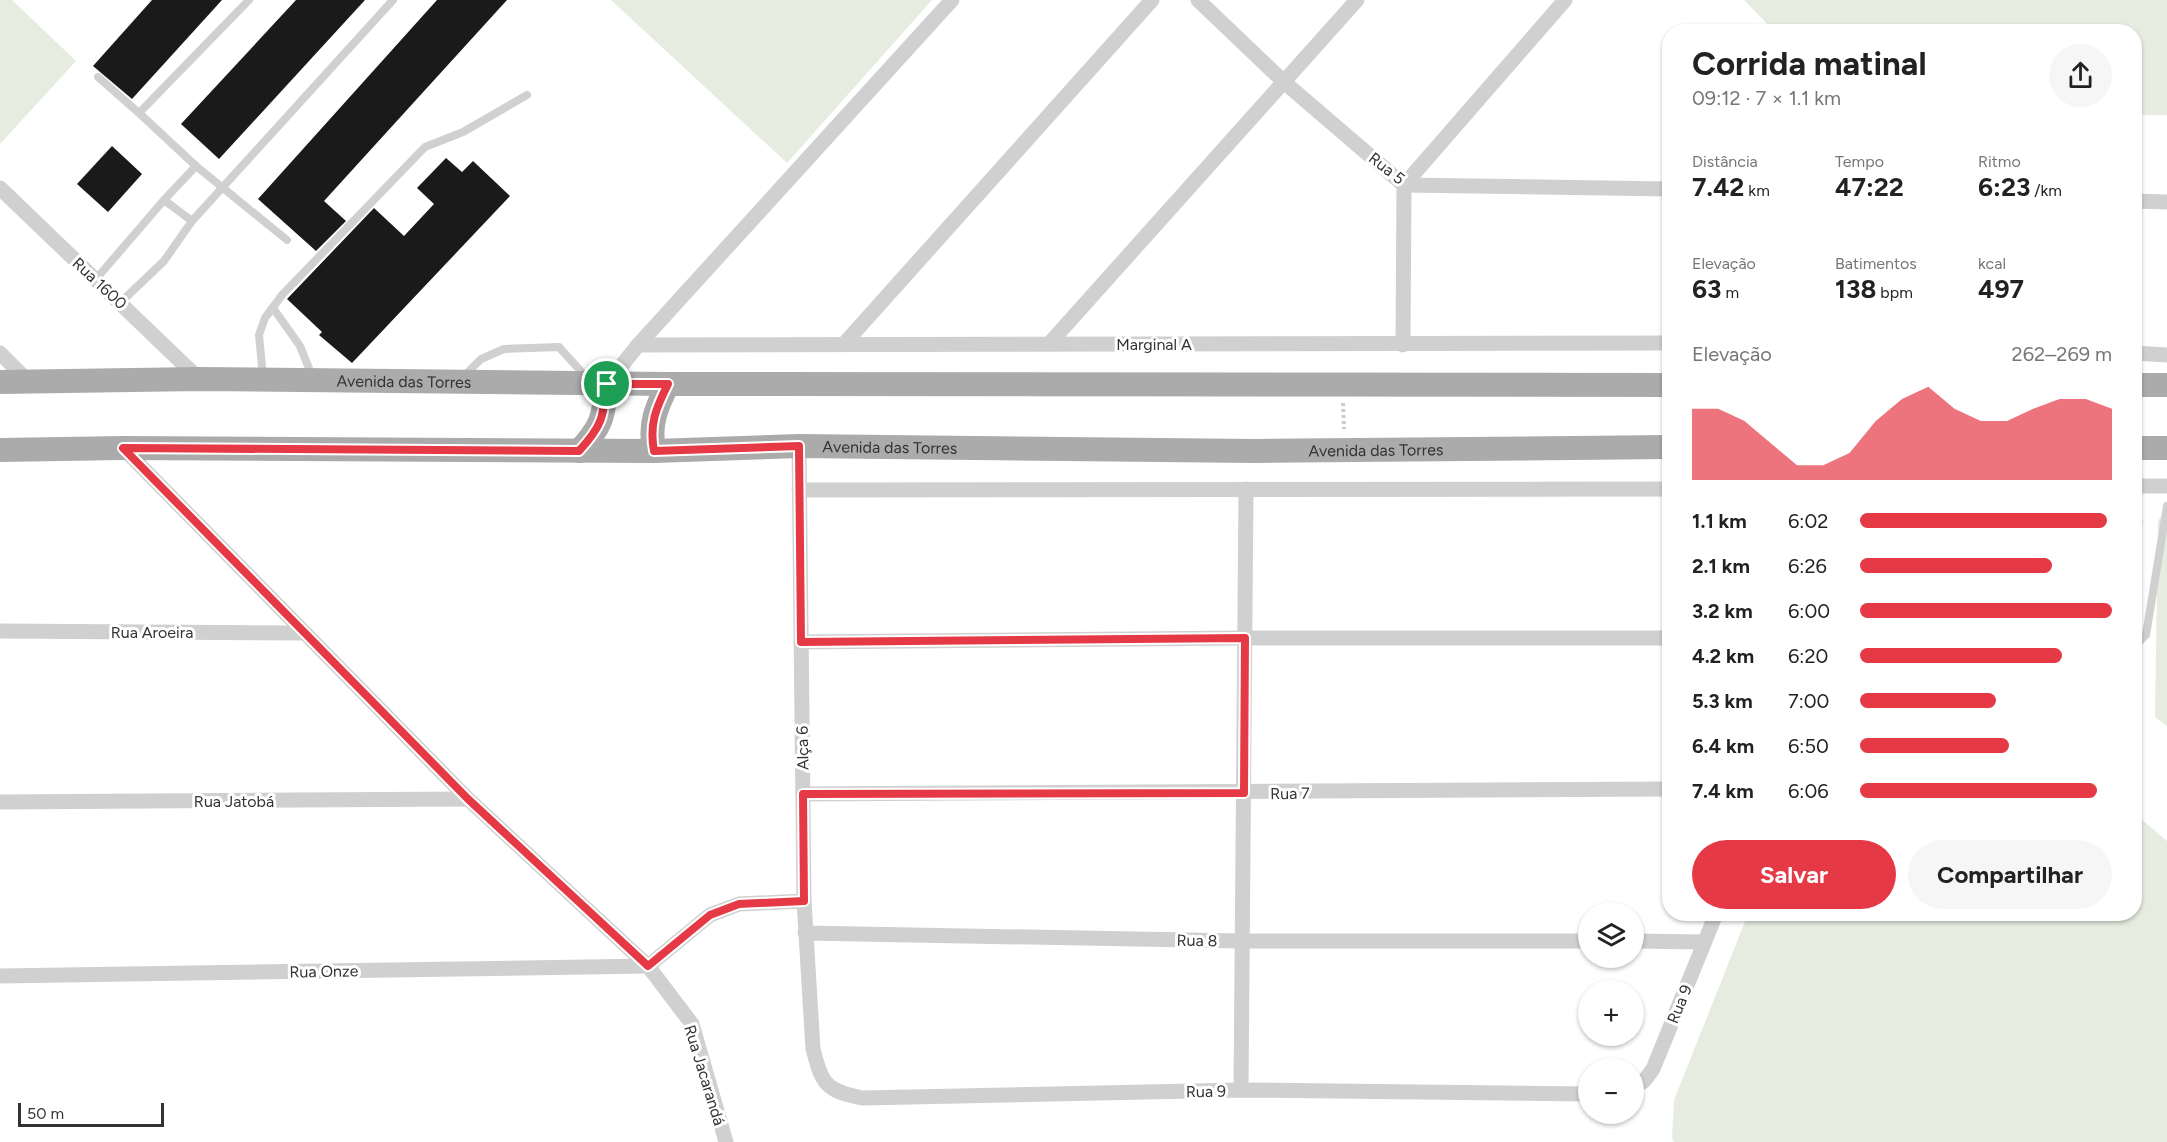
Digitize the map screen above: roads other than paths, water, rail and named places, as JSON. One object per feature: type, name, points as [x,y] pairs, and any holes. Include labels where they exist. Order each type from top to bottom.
[{"type":"main road","name":"Avenida das Torres","points":[[0,382],[263,379],[668,384],[1662,385]]},
{"type":"main road","points":[[579,451],[603,418],[599,383]]},
{"type":"main road","points":[[654,451],[652,430],[655,411],[668,384]]},
{"type":"main road","points":[[2142,385],[2167,385]]},
{"type":"main road","name":"Avenida das Torres","points":[[0,450],[123,448],[654,451],[799,446],[1255,451],[1662,447]]},
{"type":"main road","points":[[2142,448],[2167,448]]},
{"type":"street","points":[[599,383],[638,345],[952,0]]},
{"type":"street","points":[[844,344],[1152,0]]},
{"type":"street","name":"Rua 5","points":[[1198,0],[1284,82],[1404,184],[1662,189]]},
{"type":"street","points":[[1049,344],[1357,0]]},
{"type":"street","points":[[1403,345],[1404,184],[1565,0]]},
{"type":"street","name":"Rua 1600","points":[[0,188],[199,379]]},
{"type":"street","points":[[2142,201],[2167,202]]},
{"type":"street","name":"Marginal A","points":[[638,345],[1662,343]]},
{"type":"street","points":[[0,353],[29,382]]},
{"type":"street","points":[[2142,353],[2167,355]]},
{"type":"street","name":"Alça 6","points":[[799,446],[805,933],[813,1049],[826,1085]]},
{"type":"street","name":"Rua Jacarandá","points":[[123,448],[468,799],[648,966],[692,1024],[726,1142]]},
{"type":"street","points":[[2142,486],[2167,486]]},
{"type":"street","points":[[1241,1090],[1246,489]]},
{"type":"street","points":[[799,490],[1662,489]]},
{"type":"street","name":"Rua Aroeira","points":[[0,631],[303,633]]},
{"type":"street","points":[[801,642],[1245,638],[1662,638]]},
{"type":"street","name":"Rua 7","points":[[803,794],[1662,789]]},
{"type":"street","name":"Rua Jatobá","points":[[0,802],[468,799]]},
{"type":"street","points":[[648,966],[710,915],[739,904],[804,901]]},
{"type":"street","name":"Rua 9","points":[[1644,1081],[1653,1069],[1713,921]]},
{"type":"street","name":"Rua 8","points":[[805,933],[1242,941],[1578,941]]},
{"type":"street","points":[[1644,941],[1704,942]]},
{"type":"street","name":"Rua Onze","points":[[0,976],[648,966]]},
{"type":"street","name":"Rua 9","points":[[826,1085],[838,1092],[862,1098],[1241,1090],[1578,1094]]},
{"type":"lane","points":[[139,113],[249,0]]},
{"type":"lane","points":[[121,302],[164,261],[192,221],[393,0]]},
{"type":"lane","points":[[98,77],[196,166],[286,240]]},
{"type":"lane","points":[[263,379],[259,335],[265,318],[282,295],[425,147],[463,132],[527,94]]},
{"type":"lane","points":[[96,279],[196,166]]},
{"type":"lane","points":[[164,200],[192,221]]},
{"type":"lane","points":[[273,308],[300,346],[313,380]]},
{"type":"lane","points":[[459,382],[481,359],[504,349],[558,347],[599,383]]},
{"type":"lane","points":[[2142,638],[2146,634],[2167,506]]}]
